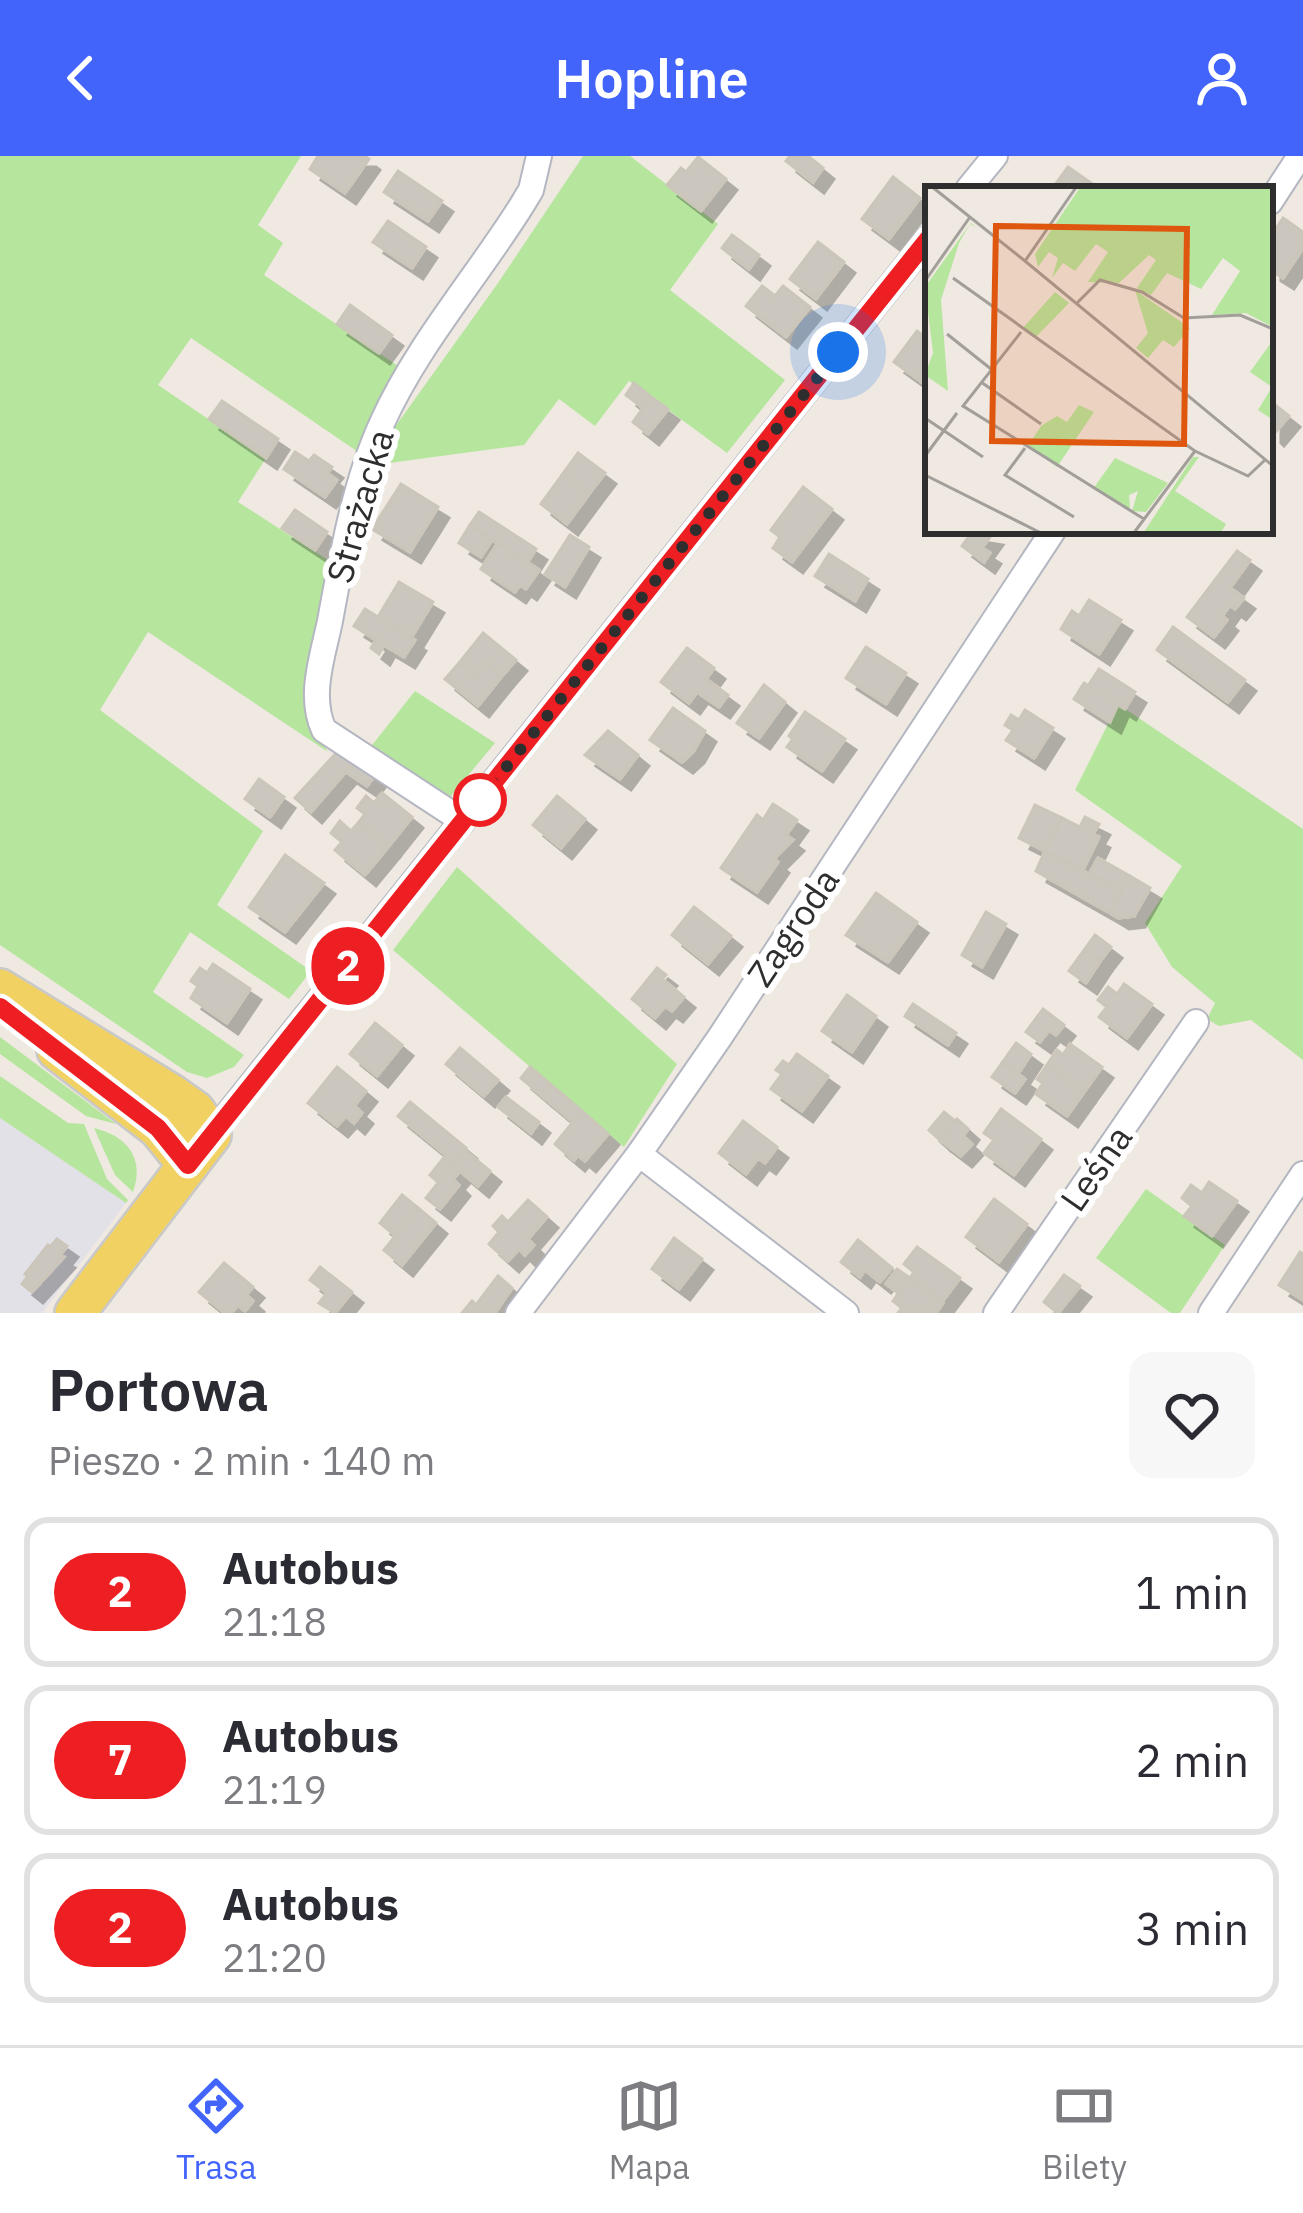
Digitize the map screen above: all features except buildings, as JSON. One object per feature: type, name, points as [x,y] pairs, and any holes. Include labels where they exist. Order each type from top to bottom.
[{"type":"main road","points":[[0,989],[195,1111],[200,1150],[75,1313]]},
{"type":"main road","points":[[0,1007],[158,1128],[200,1150]]},
{"type":"street","name":"Strażacka","points":[[463,821],[324,730],[318,717],[319,679],[345,548],[382,421],[522,205],[539,156]]},
{"type":"street","points":[[970,186],[994,156]]},
{"type":"street","points":[[1273,197],[1300,156]]},
{"type":"street","points":[[200,1150],[925,243]]},
{"type":"street","name":"Zagroda","points":[[518,1313],[639,1154],[1051,534]]},
{"type":"street","name":"Leśna","points":[[996,1313],[1196,1022]]},
{"type":"street","points":[[639,1154],[846,1313]]},
{"type":"street","points":[[1211,1313],[1303,1174]]},
{"type":"shaded area","points":[[0,1118],[126,1203],[42,1313],[0,1313]]},
{"type":"green space","points":[[0,156],[301,156],[258,225],[283,243],[264,275],[401,368],[364,456],[191,338],[158,385],[266,458],[238,502],[331,562],[306,683],[308,713],[328,752],[148,632],[100,710],[263,831],[217,905],[311,971],[289,999],[190,932],[153,992],[244,1055],[234,1067],[207,1078],[187,1072],[0,945]]},
{"type":"green space","points":[[583,156],[630,156],[718,224],[670,290],[785,380],[727,453],[629,381],[595,426],[559,399],[524,445],[374,465],[387,438]]},
{"type":"green space","points":[[415,691],[495,743],[446,802],[369,749]]},
{"type":"green space","points":[[1118,704],[1303,829],[1303,1060],[1251,1020],[1219,1026],[1207,1019],[1215,1003],[1172,967],[1145,923],[1182,866],[1075,790]]},
{"type":"green space","points":[[457,867],[677,1064],[624,1147],[393,950]]},
{"type":"green space","points":[[0,1037],[116,1124],[86,1116],[0,1054]]},
{"type":"green space","points":[[0,1076],[68,1123],[84,1124],[107,1179],[126,1203],[0,1118]]},
{"type":"green space","points":[[94,1128],[116,1137],[130,1150],[137,1169],[133,1192],[115,1175]]},
{"type":"green space","points":[[1146,1189],[1225,1245],[1180,1313],[1171,1313],[1096,1258]]},
{"type":"bus line","name":"2","points":[[0,1007],[158,1128],[188,1165],[925,243]]},
{"type":"route","points":[[480,800],[838,352]]}]
